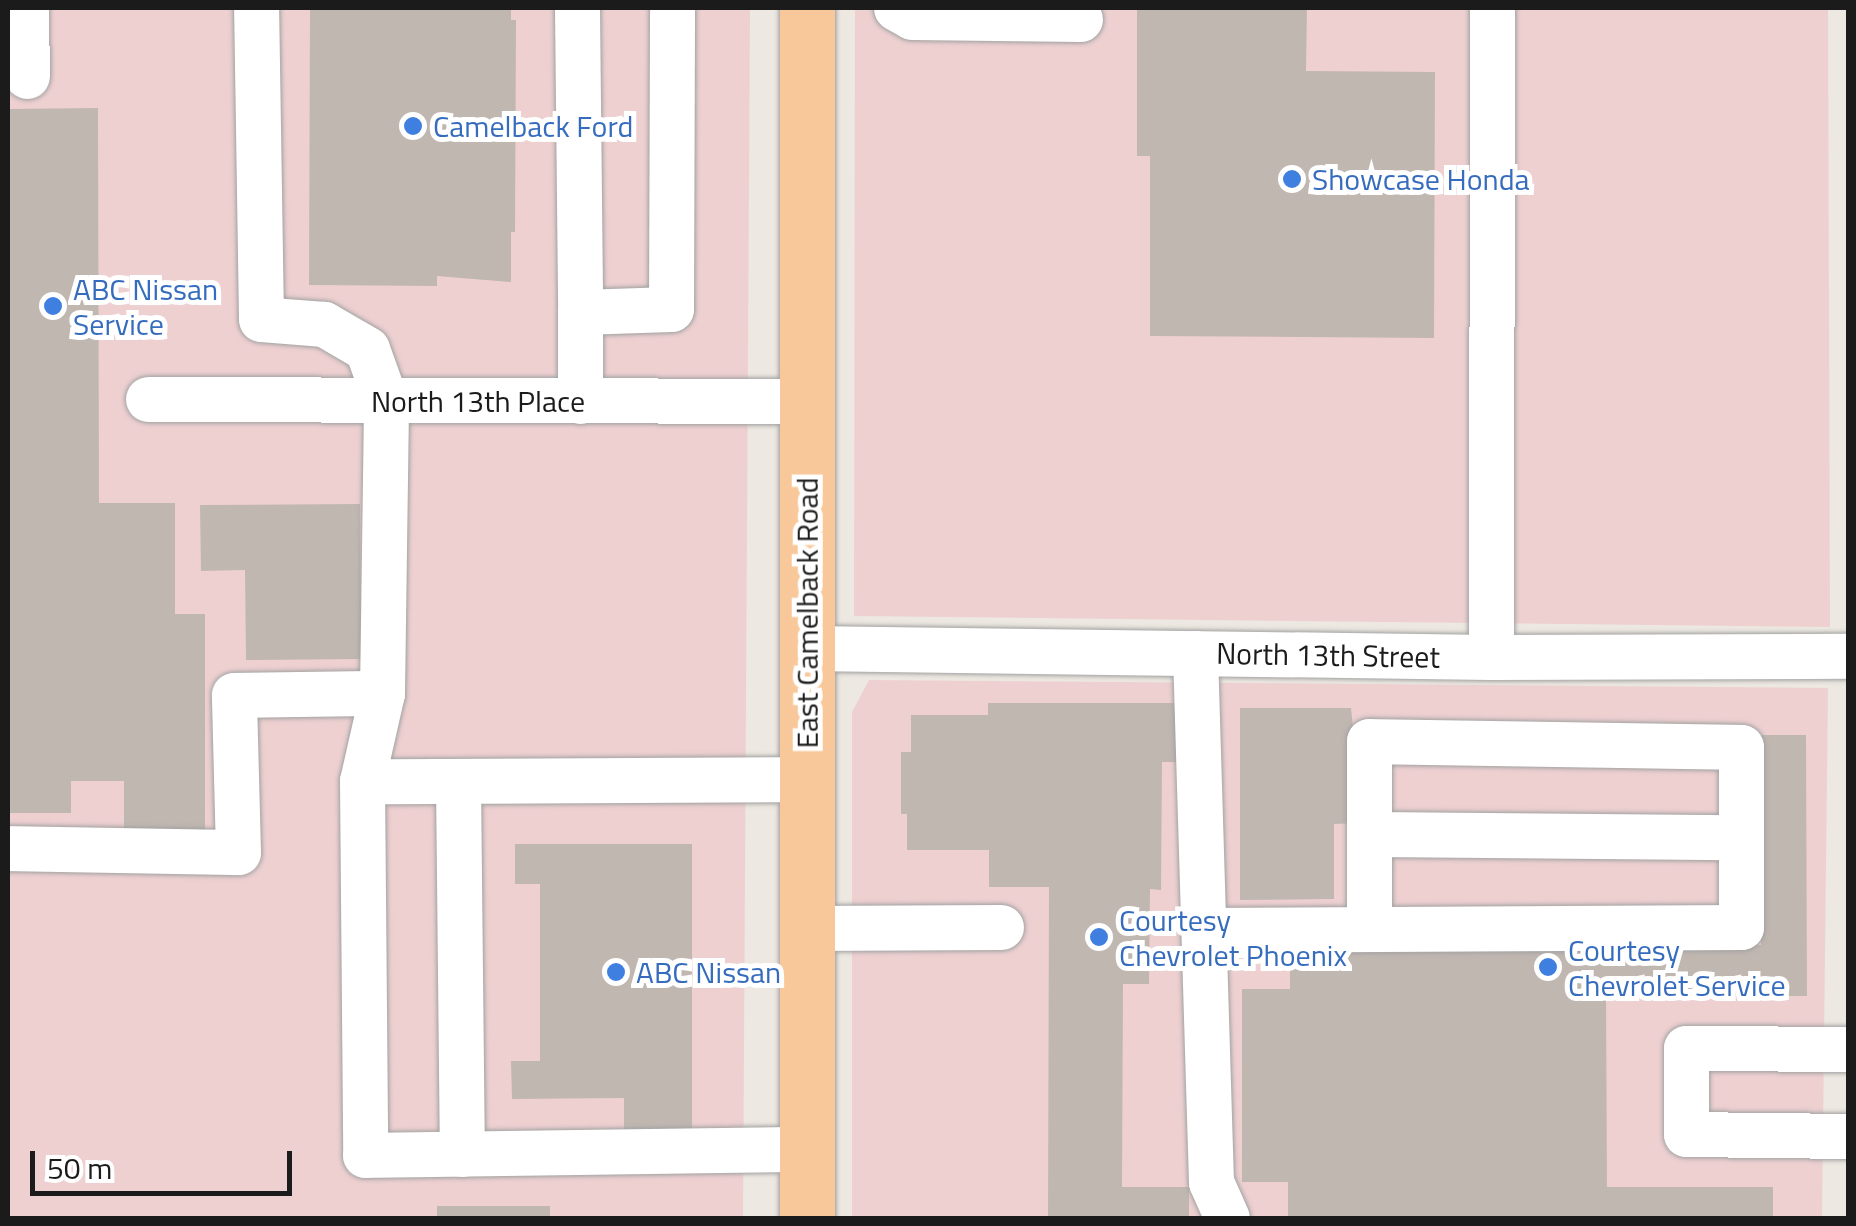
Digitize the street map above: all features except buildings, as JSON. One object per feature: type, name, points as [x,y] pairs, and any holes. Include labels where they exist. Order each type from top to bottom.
[{"type":"main road","name":"East Camelback Road","points":[[807,8],[808,1218]]},
{"type":"street","points":[[26,8],[27,76]]},
{"type":"street","points":[[256,8],[261,319],[324,324],[367,349],[386,402],[382,693],[362,781],[365,1156],[808,1149]]},
{"type":"street","points":[[577,8],[580,401]]},
{"type":"street","points":[[580,312],[671,309],[672,8]]},
{"type":"street","points":[[896,8],[912,17],[1080,19]]},
{"type":"street","points":[[1490,657],[1492,8]]},
{"type":"street","name":"North 13th Place","points":[[148,399],[808,401]]},
{"type":"street","name":"North 13th Street","points":[[808,648],[1490,657],[1848,656]]},
{"type":"street","points":[[1195,653],[1210,1182],[1227,1218]]},
{"type":"street","points":[[8,848],[238,852],[234,695],[382,693]]},
{"type":"street","points":[[1204,930],[1741,927],[1741,747],[1368,741],[1368,928]]},
{"type":"street","points":[[362,781],[808,779]]},
{"type":"street","points":[[458,782],[462,1154]]},
{"type":"street","points":[[1368,834],[1741,837]]},
{"type":"street","points":[[808,928],[1001,927]]},
{"type":"street","points":[[1848,1049],[1686,1048],[1686,1134],[1848,1136]]},
{"type":"shaded area","points":[[8,8],[750,8],[743,1218],[8,1218]]},
{"type":"shaded area","points":[[855,8],[1828,8],[1830,627],[854,616]]},
{"type":"shaded area","points":[[869,680],[1828,688],[1822,1218],[852,1218],[852,712]]},
{"type":"place","name":"Camelback Ford","points":[[413,126]]},
{"type":"place","name":"Showcase Honda","points":[[1292,179]]},
{"type":"place","name":"ABC Nissan Service","points":[[53,306]]},
{"type":"place","name":"Courtesy Chevrolet Phoenix","points":[[1099,937]]},
{"type":"place","name":"Courtesy Chevrolet Service","points":[[1548,967]]},
{"type":"place","name":"ABC Nissan","points":[[616,972]]}]
